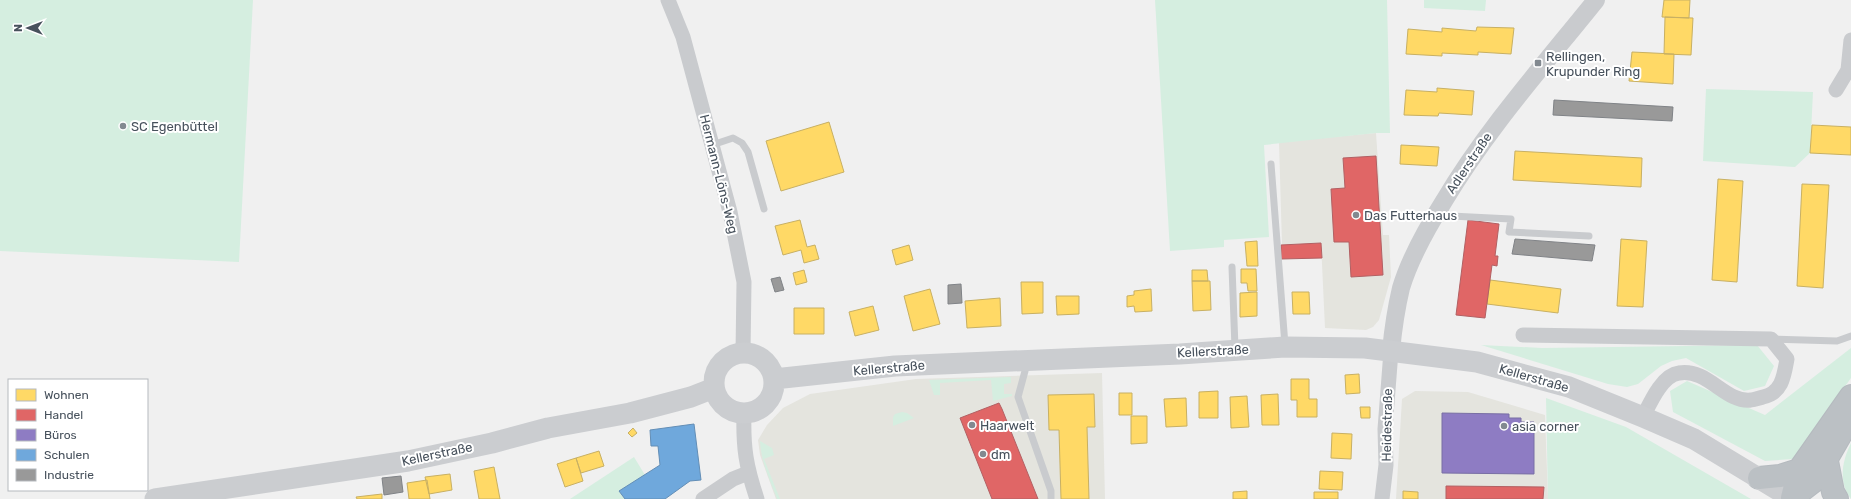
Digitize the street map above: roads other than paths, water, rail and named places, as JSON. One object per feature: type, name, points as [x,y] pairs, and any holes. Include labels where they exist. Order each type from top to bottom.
[{"type":"highway","points":[[1792,499],[1799,470],[1851,396]]},
{"type":"highway","points":[[1792,499],[1814,481],[1851,417]]},
{"type":"highway","points":[[1826,461],[1833,492],[1837,499]]},
{"type":"highway","points":[[1759,478],[1780,476],[1799,470]]},
{"type":"main road","name":"Kellerstraße","points":[[774,379],[895,366],[1285,347],[1365,348],[1391,351],[1477,362],[1569,387],[1643,416],[1694,439],[1792,499]]},
{"type":"main road","points":[[743,353],[754,354],[763,360],[770,368],[774,379],[771,396],[761,408],[744,413],[734,412],[725,406],[718,398],[714,388],[714,378],[718,368],[724,360],[733,355],[743,353]]},
{"type":"main road","name":"Kellerstraße","points":[[155,499],[243,493],[415,459],[492,443],[548,428],[637,411],[691,398],[714,388]]},
{"type":"street","name":"Hermann-Löns-Weg","points":[[668,0],[683,37],[730,212],[744,282],[743,353]]},
{"type":"street","name":"Adlerstraße","points":[[1391,351],[1393,328],[1402,288],[1416,252],[1439,208],[1485,136],[1596,0]]},
{"type":"street","points":[[1836,90],[1848,70],[1851,40]]},
{"type":"street","points":[[1523,335],[1771,339],[1787,359],[1783,382],[1769,396],[1750,401],[1731,396],[1699,374],[1677,372],[1660,385],[1643,416]]},
{"type":"street","name":"Heidestraße","points":[[1382,499],[1386,465],[1385,429],[1391,351]]},
{"type":"street","points":[[744,413],[744,452],[748,474],[757,499]]},
{"type":"street","points":[[703,499],[733,479],[748,474]]},
{"type":"lane","points":[[712,145],[733,138],[742,143],[748,152],[764,209]]},
{"type":"lane","points":[[1271,164],[1285,347]]},
{"type":"lane","points":[[1439,208],[1451,216],[1511,219],[1509,232],[1589,236]]},
{"type":"lane","points":[[1232,267],[1235,350]]},
{"type":"lane","points":[[1771,339],[1837,341],[1851,336]]},
{"type":"lane","points":[[1026,360],[1025,371],[1018,397],[1050,490],[1051,499]]},
{"type":"place","name":"Rellingen, Krupunder Ring","points":[[1538,63]]},
{"type":"place","name":"SC Egenbüttel","points":[[123,126]]},
{"type":"place","name":"Das Futterhaus","points":[[1356,215]]},
{"type":"place","name":"Haarwelt","points":[[972,425]]},
{"type":"place","name":"asia corner","points":[[1504,426]]},
{"type":"place","name":"dm","points":[[983,454]]}]
